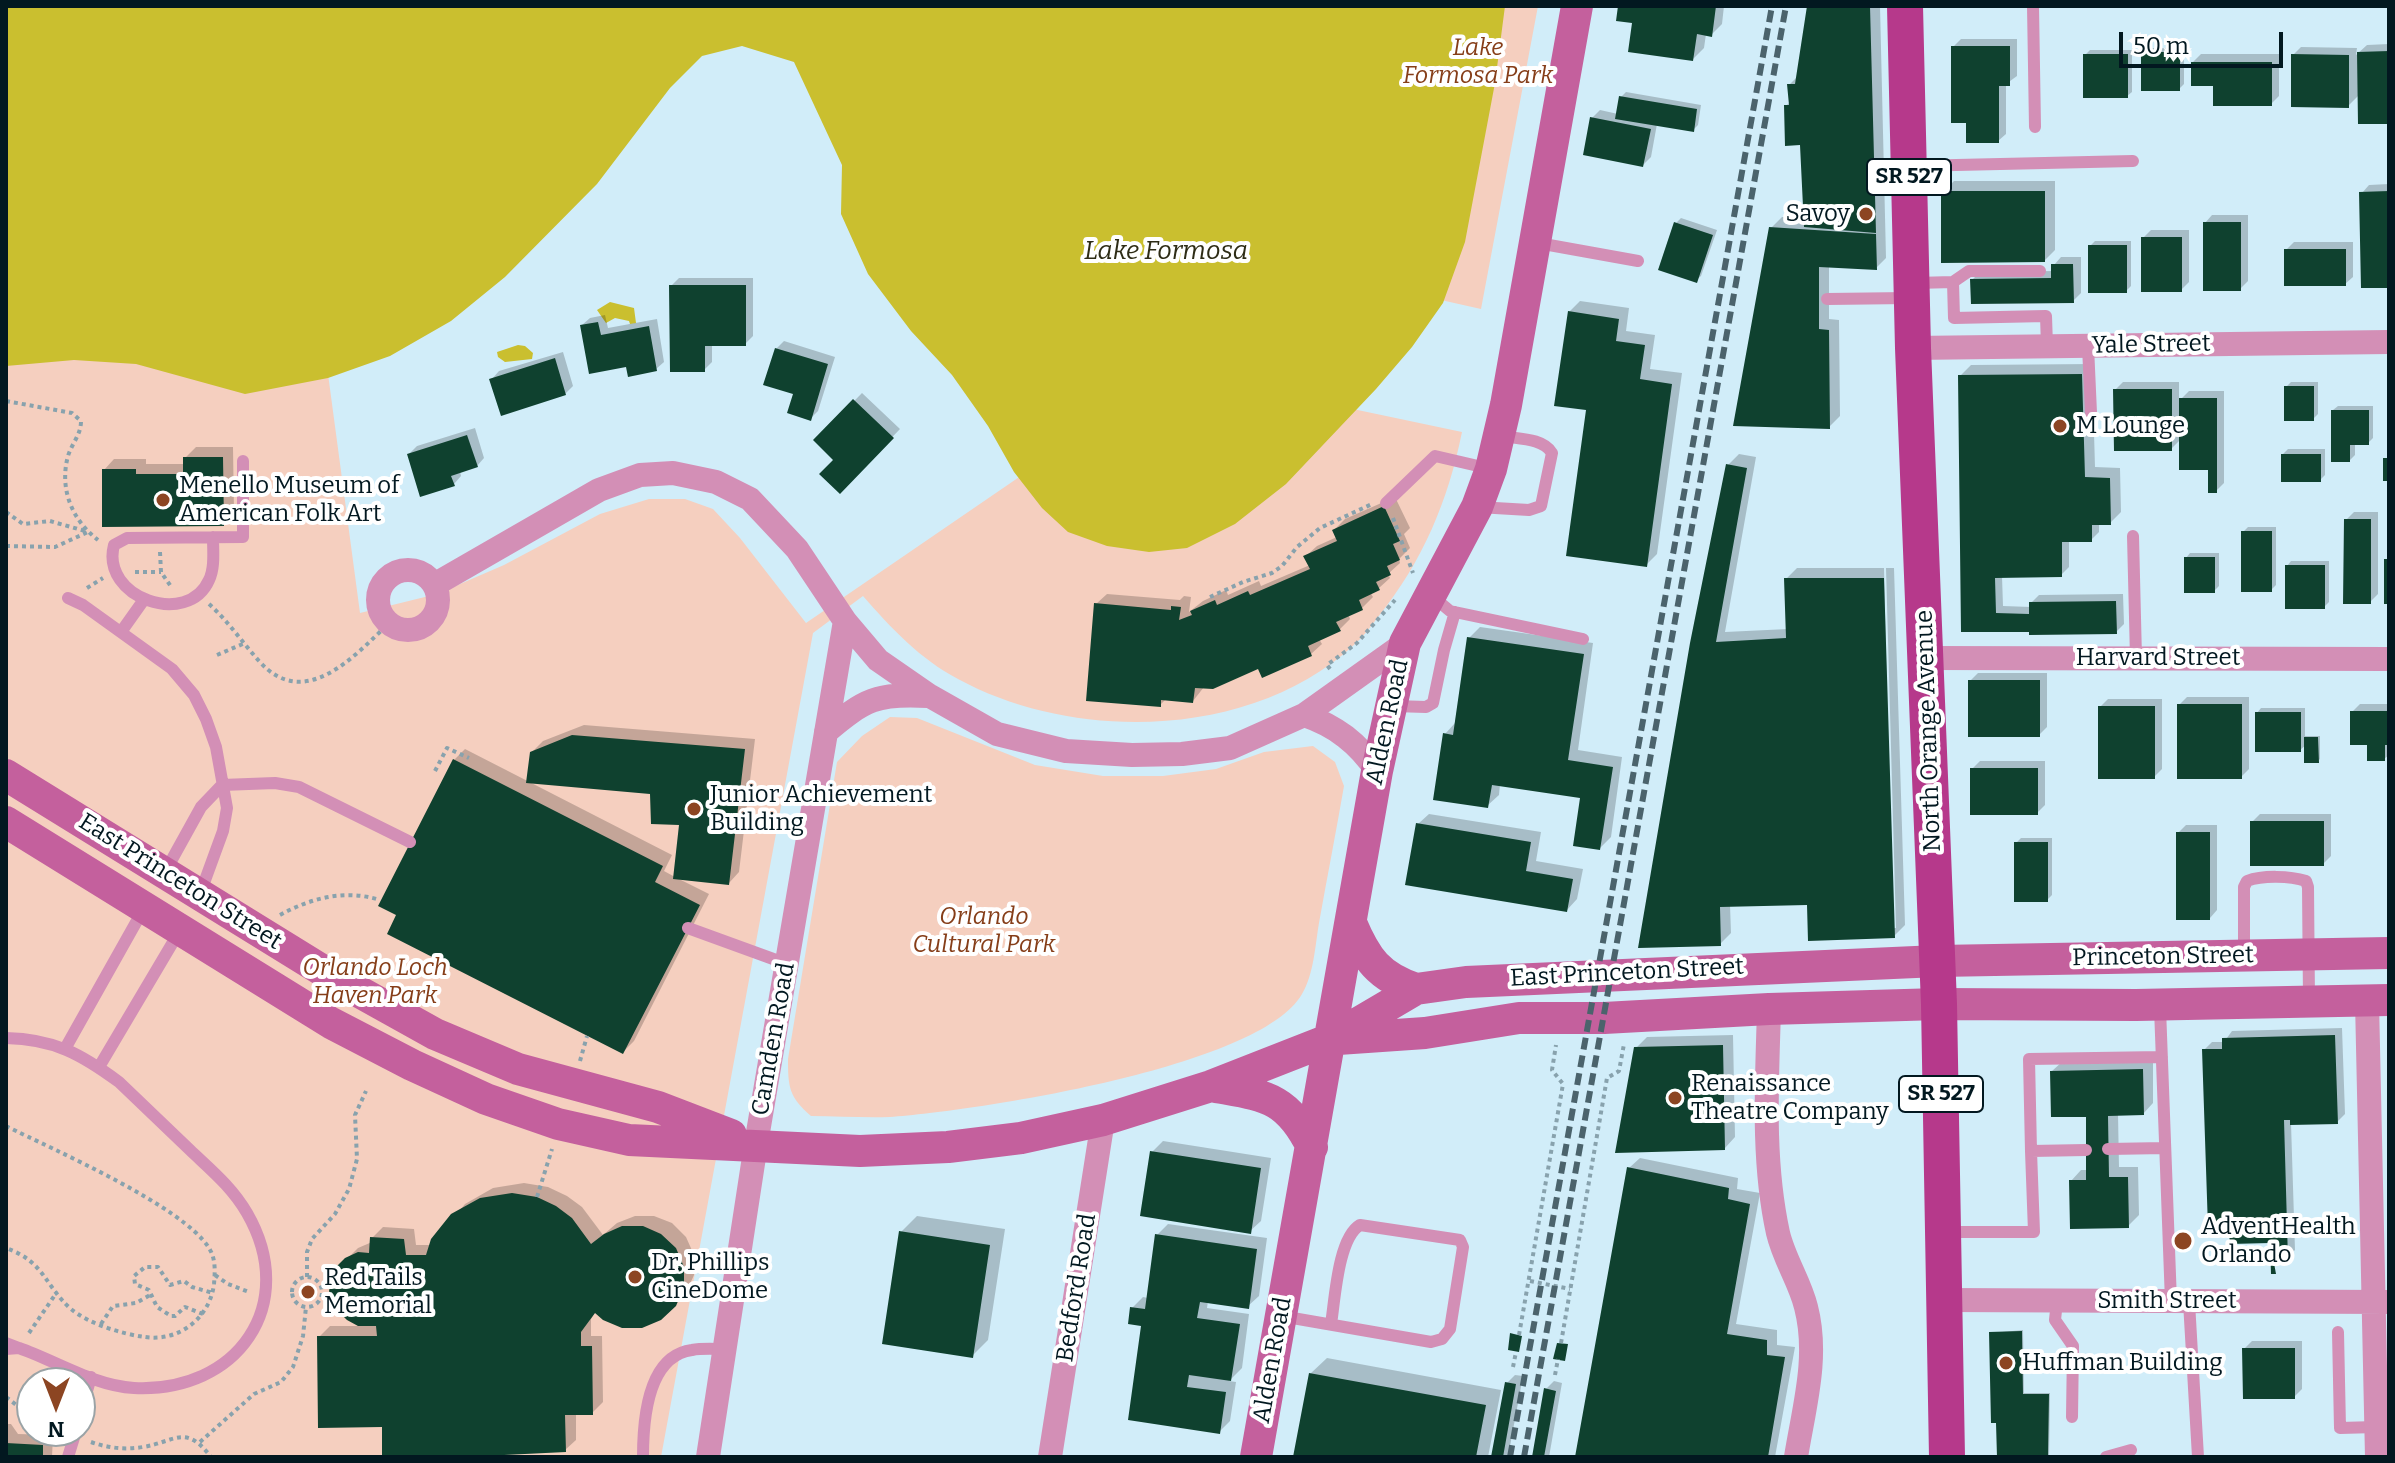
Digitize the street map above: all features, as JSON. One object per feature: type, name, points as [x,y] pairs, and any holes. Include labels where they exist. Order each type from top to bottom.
[{"type":"main road","name":"Alden Road","points":[[1256,1457],[1391,706],[1405,643],[1430,587],[1477,507],[1491,469],[1577,6]]},
{"type":"main road","name":"North Orange Avenue","points":[[1905,6],[1913,348],[1938,961],[1947,1457]]},
{"type":"main road","name":"East Princeton Street","points":[[6,775],[338,980],[435,1034],[518,1069],[658,1107],[756,1144]]},
{"type":"main road","name":"East Princeton Street","points":[[6,822],[331,1023],[412,1065],[486,1099],[558,1124],[629,1140],[860,1151],[948,1147],[1021,1138],[1103,1120],[1211,1086],[1331,1039],[1416,989],[1507,978],[1938,961]]},
{"type":"main road","points":[[1351,923],[1362,949],[1381,972],[1396,983],[1416,989]]},
{"type":"main road","points":[[2309,979],[2317,978],[2346,954],[2389,953]]},
{"type":"main road","name":"Princeton Street","points":[[1938,961],[2244,955],[2378,1001]]},
{"type":"main road","points":[[2378,1001],[2380,979],[2389,975]]},
{"type":"main road","name":"Princeton Street","points":[[1939,1004],[2240,1002],[2309,979]]},
{"type":"main road","name":"East Princeton Street","points":[[1331,1039],[1425,1033],[1519,1018],[1604,1018],[1939,1004]]},
{"type":"main road","points":[[1211,1086],[1264,1096],[1287,1109],[1312,1147]]},
{"type":"street","name":"Yale Street","points":[[1913,348],[2389,342]]},
{"type":"street","points":[[434,585],[599,490],[640,475],[673,473],[716,482],[750,499],[797,549],[845,621],[878,660],[930,696],[997,734],[1066,751],[1132,755],[1182,754],[1230,748],[1304,715],[1405,643]]},
{"type":"street","points":[[400,571],[414,571],[426,576],[434,585],[438,605],[427,623],[408,630],[389,623],[381,612],[378,599],[381,587],[389,577],[400,571]]},
{"type":"street","name":"Camden Road","points":[[708,1457],[756,1144],[845,621]]},
{"type":"street","name":"Harvard Street","points":[[1927,658],[2389,659]]},
{"type":"street","points":[[826,732],[873,699],[893,693],[930,696]]},
{"type":"street","points":[[1304,715],[1344,734],[1364,752],[1377,771]]},
{"type":"street","points":[[145,907],[165,872]]},
{"type":"street","points":[[181,929],[200,894]]},
{"type":"street","points":[[2377,1457],[2381,1302],[2374,1118],[2378,1001]]},
{"type":"street","points":[[1769,1009],[1767,1149],[1778,1234],[1805,1303],[1813,1336],[1811,1369],[1796,1457]]},
{"type":"street","name":"Bedford Road","points":[[1050,1457],[1103,1120]]},
{"type":"street","name":"Smith Street","points":[[1946,1300],[2381,1302]]},
{"type":"lane","points":[[2033,6],[2035,127]]},
{"type":"lane","points":[[1909,166],[2133,161]]},
{"type":"lane","points":[[1535,242],[1638,261]]},
{"type":"lane","points":[[1827,299],[1912,290],[1953,282],[1969,271],[2040,271]]},
{"type":"lane","points":[[1953,282],[1954,318],[2046,316],[2047,346]]},
{"type":"lane","points":[[1987,317],[1988,347]]},
{"type":"lane","points":[[2088,346],[2091,413]]},
{"type":"lane","points":[[1477,507],[1529,510],[1541,506],[1552,453],[1549,448],[1543,444],[1498,436]]},
{"type":"lane","points":[[1386,503],[1435,456],[1491,469]]},
{"type":"lane","points":[[213,537],[211,578],[198,594],[169,605],[143,601],[123,582],[113,561],[114,545],[127,538],[160,538],[213,537],[243,537],[243,461]]},
{"type":"lane","points":[[2133,536],[2136,658]]},
{"type":"lane","points":[[1391,706],[1418,708],[1433,703],[1430,587],[1583,639]]},
{"type":"lane","points":[[68,598],[83,605],[172,669],[194,695],[206,719],[216,747],[227,808],[223,831],[200,894]]},
{"type":"lane","points":[[121,632],[143,601]]},
{"type":"lane","points":[[165,872],[201,807],[222,785],[275,783],[299,787],[410,842]]},
{"type":"lane","points":[[2244,955],[2244,887],[2247,881],[2306,881],[2309,979]]},
{"type":"lane","points":[[66,1047],[145,907]]},
{"type":"lane","points":[[688,928],[787,964]]},
{"type":"lane","points":[[99,1067],[181,929]]},
{"type":"lane","points":[[2160,1004],[2165,1148],[2198,1457]]},
{"type":"lane","points":[[6,1038],[35,1039],[66,1047],[119,1082],[230,1186],[258,1236],[266,1289],[257,1322],[244,1345],[228,1362],[210,1372],[160,1387],[133,1388],[96,1379]]},
{"type":"lane","points":[[1944,1232],[2034,1232],[2029,1059],[2162,1057]]},
{"type":"lane","points":[[2108,1149],[2165,1148]]},
{"type":"lane","points":[[2031,1151],[2086,1150]]},
{"type":"lane","points":[[1281,1316],[1431,1342],[1442,1339],[1450,1329],[1463,1247],[1460,1240],[1360,1225],[1355,1228],[1343,1252],[1331,1324]]},
{"type":"lane","points":[[2057,1301],[2055,1320],[2073,1346],[2072,1417]]},
{"type":"lane","points":[[2338,1332],[2340,1428],[2376,1427]]},
{"type":"lane","points":[[6,1343],[12,1349],[63,1367]]},
{"type":"lane","points":[[643,1457],[651,1383],[673,1359],[689,1350],[724,1349]]},
{"type":"lane","points":[[2106,1457],[2131,1450]]},
{"type":"path","points":[[6,401],[72,413],[81,421],[81,431],[68,457],[66,497],[88,532]]},
{"type":"path","points":[[1210,597],[1272,573],[1320,528],[1372,505],[1377,494],[1386,503],[1409,568],[1430,587]]},
{"type":"path","points":[[6,512],[23,524],[50,521],[88,532]]},
{"type":"path","points":[[6,546],[55,547],[88,532]]},
{"type":"path","points":[[160,538],[161,572],[184,601]]},
{"type":"path","points":[[198,594],[217,611],[261,663],[279,677],[294,683],[307,683],[326,675],[389,623]]},
{"type":"path","points":[[1332,672],[1327,665],[1357,643],[1399,596]]},
{"type":"path","points":[[217,655],[245,643]]},
{"type":"path","points":[[435,771],[447,748],[469,758]]},
{"type":"path","points":[[277,916],[320,897],[356,896],[380,900]]},
{"type":"path","points":[[1561,1343],[1607,1078],[1619,1071],[1625,1038]]},
{"type":"path","points":[[1519,1335],[1563,1084],[1552,1070],[1556,1041]]},
{"type":"path","points":[[307,1277],[307,1252],[312,1239],[335,1214],[349,1189],[357,1159],[355,1115],[366,1091]]},
{"type":"path","points":[[6,1126],[138,1193],[198,1233],[211,1250],[215,1275],[213,1293],[203,1314],[191,1327],[167,1336],[146,1337],[82,1317],[69,1307],[39,1267],[21,1253],[6,1248]]},
{"type":"path","points":[[203,1314],[185,1307],[171,1316],[157,1307],[149,1290],[135,1284],[134,1280],[138,1272],[152,1266],[162,1271],[170,1285],[184,1281],[192,1287],[213,1293]]},
{"type":"path","points":[[215,1275],[248,1292]]},
{"type":"path","points":[[307,1277],[316,1280],[326,1291],[319,1301],[306,1307],[297,1303],[293,1291],[297,1281],[307,1277]]},
{"type":"path","points":[[1528,1281],[1570,1289]]},
{"type":"path","points":[[12,1349],[57,1292]]},
{"type":"path","points":[[101,1324],[113,1306],[136,1303],[152,1294]]},
{"type":"path","points":[[200,1442],[254,1394],[281,1382],[293,1367],[303,1336],[306,1307]]},
{"type":"path","points":[[1513,1367],[1516,1352]]},
{"type":"path","points":[[1555,1375],[1558,1359]]},
{"type":"path","points":[[96,1442],[127,1449],[184,1436],[200,1442],[211,1457]]},
{"type":"green space","name":"Lake Formosa Park","points":[[1429,6],[1538,6],[1481,309],[1383,287]]},
{"type":"green space","name":"Orlando Loch Haven Park","points":[[311,247],[360,613],[437,594],[504,565],[600,514],[649,499],[685,499],[713,509],[740,538],[806,623],[1047,458],[1315,401],[1462,432],[1432,529],[1394,596],[1355,644],[1313,675],[1267,699],[1216,714],[1162,721],[1109,721],[1055,714],[1005,700],[944,671],[907,642],[863,596],[813,633],[661,1457],[6,1457],[6,255]]},
{"type":"green space","name":"Orlando Cultural Park","points":[[890,717],[917,718],[1035,765],[1103,776],[1163,776],[1216,769],[1264,752],[1313,746],[1335,762],[1344,786],[1314,960],[1302,994],[1276,1020],[1232,1044],[1112,1081],[984,1106],[930,1113],[890,1117],[811,1116],[791,1091],[788,1059],[837,762],[862,736]]},
{"type":"water","name":"Lake Formosa","points":[[6,6],[1505,6],[1495,83],[1465,242],[1443,303],[1412,347],[1376,389],[1286,484],[1235,524],[1187,548],[1149,552],[1107,546],[1068,532],[1042,508],[1014,472],[988,426],[952,375],[911,331],[868,274],[841,214],[842,165],[794,62],[742,46],[702,56],[670,88],[597,184],[505,277],[451,321],[390,356],[328,378],[245,394],[136,364],[74,360],[6,366]]},
{"type":"water","points":[[610,302],[634,308],[636,323],[615,318],[606,323],[597,310]]},
{"type":"water","points":[[518,345],[525,346],[533,353],[532,359],[505,362],[498,357],[497,352]]},
{"type":"building","points":[[1618,6],[1716,6],[1712,37],[1697,34],[1693,61],[1628,52],[1632,23],[1616,21]]},
{"type":"building","points":[[1807,6],[1870,6],[1876,233],[1804,227],[1800,145],[1785,146],[1784,105],[1789,105],[1787,84],[1795,84]]},
{"type":"building","points":[[1951,46],[2010,46],[2010,86],[1999,86],[1999,143],[1966,143],[1966,123],[1951,123]]},
{"type":"building","points":[[2389,51],[2389,124],[2358,124],[2357,52]]},
{"type":"building","points":[[2141,52],[2180,52],[2180,91],[2141,91]]},
{"type":"building","points":[[2083,54],[2128,54],[2128,98],[2083,98]]},
{"type":"building","points":[[2291,54],[2349,55],[2349,108],[2291,107]]},
{"type":"building","points":[[2191,62],[2272,62],[2272,106],[2213,106],[2213,86],[2191,86]]},
{"type":"building","points":[[1619,96],[1697,109],[1694,132],[1615,119]]},
{"type":"building","points":[[1590,117],[1651,129],[1643,167],[1583,155]]},
{"type":"building","points":[[1941,191],[2045,191],[2045,262],[1941,263]]},
{"type":"building","points":[[2389,191],[2389,288],[2361,288],[2359,192]]},
{"type":"building","points":[[1674,222],[1713,235],[1697,283],[1658,270]]},
{"type":"building","points":[[2203,222],[2241,222],[2241,291],[2203,291]]},
{"type":"building","points":[[1769,227],[1876,234],[1877,270],[1819,267],[1819,329],[1829,330],[1830,429],[1733,426]]},
{"type":"building","points":[[2141,237],[2182,237],[2182,292],[2141,292]]},
{"type":"building","points":[[2088,245],[2127,245],[2127,293],[2088,293]]},
{"type":"building","points":[[2284,249],[2346,249],[2346,286],[2284,286]]},
{"type":"building","points":[[2051,264],[2073,264],[2074,303],[1971,304],[1970,279],[2051,278]]},
{"type":"building","points":[[669,285],[746,285],[746,346],[705,346],[705,372],[670,372]]},
{"type":"building","points":[[1568,311],[1619,319],[1616,341],[1645,345],[1640,379],[1672,384],[1647,567],[1566,556],[1586,410],[1554,406]]},
{"type":"building","points":[[598,322],[601,335],[649,326],[657,371],[628,377],[626,367],[589,374],[580,325]]},
{"type":"building","points":[[775,348],[828,364],[811,421],[787,413],[793,394],[763,385]]},
{"type":"building","points":[[555,358],[566,395],[501,416],[489,379]]},
{"type":"building","points":[[2082,374],[2085,477],[2110,478],[2111,525],[2092,525],[2092,542],[2062,542],[2062,577],[1995,578],[1996,613],[2029,614],[2029,602],[2116,601],[2117,634],[1961,632],[1958,375]]},
{"type":"building","points":[[2284,386],[2314,386],[2314,421],[2284,421]]},
{"type":"building","points":[[2113,389],[2172,389],[2172,451],[2114,451]]},
{"type":"building","points":[[2179,398],[2217,398],[2217,493],[2208,493],[2208,470],[2179,470]]},
{"type":"building","points":[[853,399],[894,438],[840,494],[819,474],[833,460],[813,440]]},
{"type":"building","points":[[2331,410],[2369,410],[2369,445],[2350,445],[2350,462],[2331,462]]},
{"type":"building","points":[[467,435],[478,467],[451,476],[455,486],[420,497],[407,454]]},
{"type":"building","points":[[2281,454],[2321,454],[2321,482],[2281,482]]},
{"type":"building","name":"Menello Museum of American Folk Art","points":[[183,457],[223,457],[224,526],[102,527],[102,469],[136,469],[136,474],[183,474]]},
{"type":"building","points":[[2383,458],[2389,458],[2389,481],[2383,481]]},
{"type":"building","points":[[1726,464],[1747,468],[1716,642],[1786,638],[1784,578],[1884,578],[1895,938],[1808,941],[1807,905],[1720,907],[1721,946],[1638,948],[1690,643]]},
{"type":"building","points":[[1384,506],[1400,541],[1393,544],[1400,560],[1387,566],[1391,575],[1376,582],[1380,590],[1359,600],[1363,610],[1336,622],[1341,631],[1308,646],[1312,656],[1262,678],[1258,669],[1213,689],[1195,688],[1193,703],[1161,700],[1161,707],[1086,701],[1094,603],[1171,610],[1171,606],[1181,607],[1179,620],[1192,615],[1190,611],[1215,600],[1217,605],[1248,591],[1250,595],[1310,569],[1303,556],[1337,541],[1332,530]]},
{"type":"building","points":[[2344,519],[2371,519],[2371,604],[2343,604]]},
{"type":"building","points":[[2241,531],[2272,531],[2272,592],[2241,592]]},
{"type":"building","points":[[2184,557],[2215,557],[2215,593],[2184,593]]},
{"type":"building","points":[[2384,559],[2389,559],[2389,604],[2384,604]]},
{"type":"building","points":[[2285,565],[2325,565],[2325,609],[2285,609]]},
{"type":"building","points":[[1467,637],[1584,654],[1568,760],[1613,767],[1600,850],[1573,846],[1580,798],[1492,785],[1488,808],[1433,800],[1443,733],[1453,735]]},
{"type":"building","points":[[1968,680],[2040,680],[2040,737],[1968,737]]},
{"type":"building","points":[[2177,704],[2242,704],[2242,779],[2177,779]]},
{"type":"building","points":[[2098,706],[2155,706],[2155,779],[2098,779]]},
{"type":"building","points":[[2350,711],[2389,711],[2389,745],[2385,745],[2385,761],[2367,761],[2367,745],[2350,745]]},
{"type":"building","points":[[2255,712],[2301,712],[2301,752],[2255,752]]},
{"type":"building","name":"Junior Achievement Building","points":[[572,735],[745,749],[729,885],[673,879],[679,825],[651,824],[650,794],[526,783],[530,752]]},
{"type":"building","points":[[2304,737],[2318,737],[2319,763],[2304,763]]},
{"type":"building","points":[[453,759],[663,866],[655,882],[700,905],[623,1054],[387,934],[396,915],[378,906]]},
{"type":"building","points":[[1970,768],[2038,768],[2038,815],[1970,815]]},
{"type":"building","points":[[2250,821],[2324,821],[2324,866],[2250,866]]},
{"type":"building","points":[[1416,823],[1531,842],[1526,871],[1573,879],[1567,912],[1405,885]]},
{"type":"building","points":[[2176,832],[2210,832],[2210,920],[2176,920]]},
{"type":"building","points":[[2014,842],[2048,842],[2048,902],[2014,902]]},
{"type":"building","points":[[2335,1035],[2338,1124],[2290,1125],[2290,1120],[2284,1120],[2288,1260],[2274,1263],[2276,1274],[2271,1274],[2270,1243],[2230,1244],[2229,1233],[2211,1233],[2211,1228],[2208,1228],[2202,1049],[2222,1049],[2222,1038]]},
{"type":"building","name":"Renaissance Theatre Company","points":[[1723,1045],[1725,1150],[1615,1153],[1634,1047]]},
{"type":"building","points":[[2143,1069],[2144,1115],[2108,1116],[2109,1177],[2128,1177],[2129,1228],[2070,1229],[2069,1180],[2086,1180],[2086,1117],[2051,1117],[2050,1071]]},
{"type":"building","points":[[1150,1151],[1261,1168],[1251,1234],[1140,1216]]},
{"type":"building","points":[[1627,1167],[1729,1188],[1728,1199],[1750,1204],[1727,1334],[1767,1340],[1767,1355],[1785,1357],[1768,1457],[1575,1457]]},
{"type":"building","points":[[512,1193],[537,1197],[556,1206],[572,1218],[591,1244],[622,1226],[643,1226],[661,1234],[676,1248],[684,1267],[684,1287],[676,1306],[661,1320],[642,1328],[622,1328],[595,1313],[581,1332],[581,1346],[592,1346],[593,1415],[565,1415],[566,1452],[382,1457],[382,1427],[318,1428],[317,1336],[377,1336],[376,1326],[358,1326],[337,1310],[329,1291],[334,1269],[345,1258],[358,1252],[369,1253],[370,1237],[404,1239],[406,1255],[426,1255],[431,1239],[451,1214],[480,1198]]},
{"type":"building","points":[[899,1231],[990,1245],[973,1358],[882,1344]]},
{"type":"building","points":[[1155,1234],[1257,1249],[1249,1309],[1200,1302],[1197,1318],[1240,1324],[1231,1381],[1189,1375],[1187,1387],[1226,1392],[1220,1434],[1128,1420],[1141,1326],[1128,1324],[1130,1307],[1145,1309]]},
{"type":"building","name":"Huffman Building","points":[[2022,1331],[2023,1394],[2049,1394],[2048,1457],[1997,1457],[1996,1423],[1991,1423],[1989,1332]]},
{"type":"building","points":[[1510,1333],[1522,1336],[1519,1352],[1508,1350]]},
{"type":"building","points":[[1557,1343],[1568,1344],[1565,1361],[1553,1359]]},
{"type":"building","points":[[2242,1348],[2295,1348],[2295,1399],[2243,1399]]},
{"type":"building","points":[[1309,1373],[1486,1405],[1476,1457],[1293,1457]]},
{"type":"building","points":[[1505,1382],[1516,1384],[1503,1457],[1491,1457]]},
{"type":"building","points":[[1544,1388],[1556,1391],[1544,1457],[1532,1457]]},
{"type":"building","points":[[6,1443],[16,1444],[16,1447],[43,1447],[43,1457],[6,1457]]},
{"type":"railway","points":[[1510,1457],[1772,6]]},
{"type":"railway","points":[[1524,1457],[1786,6]]},
{"type":"place","name":"Savoy","points":[[1866,214]]},
{"type":"place","name":"M Lounge","points":[[2060,426]]},
{"type":"place","name":"Menello Museum of American Folk Art","points":[[163,500]]},
{"type":"place","name":"Junior Achievement Building","points":[[694,809]]},
{"type":"place","name":"Renaissance Theatre Company","points":[[1675,1098]]},
{"type":"place","name":"AdventHealth Orlando","points":[[2183,1241]]},
{"type":"place","name":"Dr. Phillips CineDome","points":[[635,1277]]},
{"type":"place","name":"Red Tails Memorial","points":[[308,1292]]},
{"type":"place","name":"Huffman Building","points":[[2006,1363]]}]
